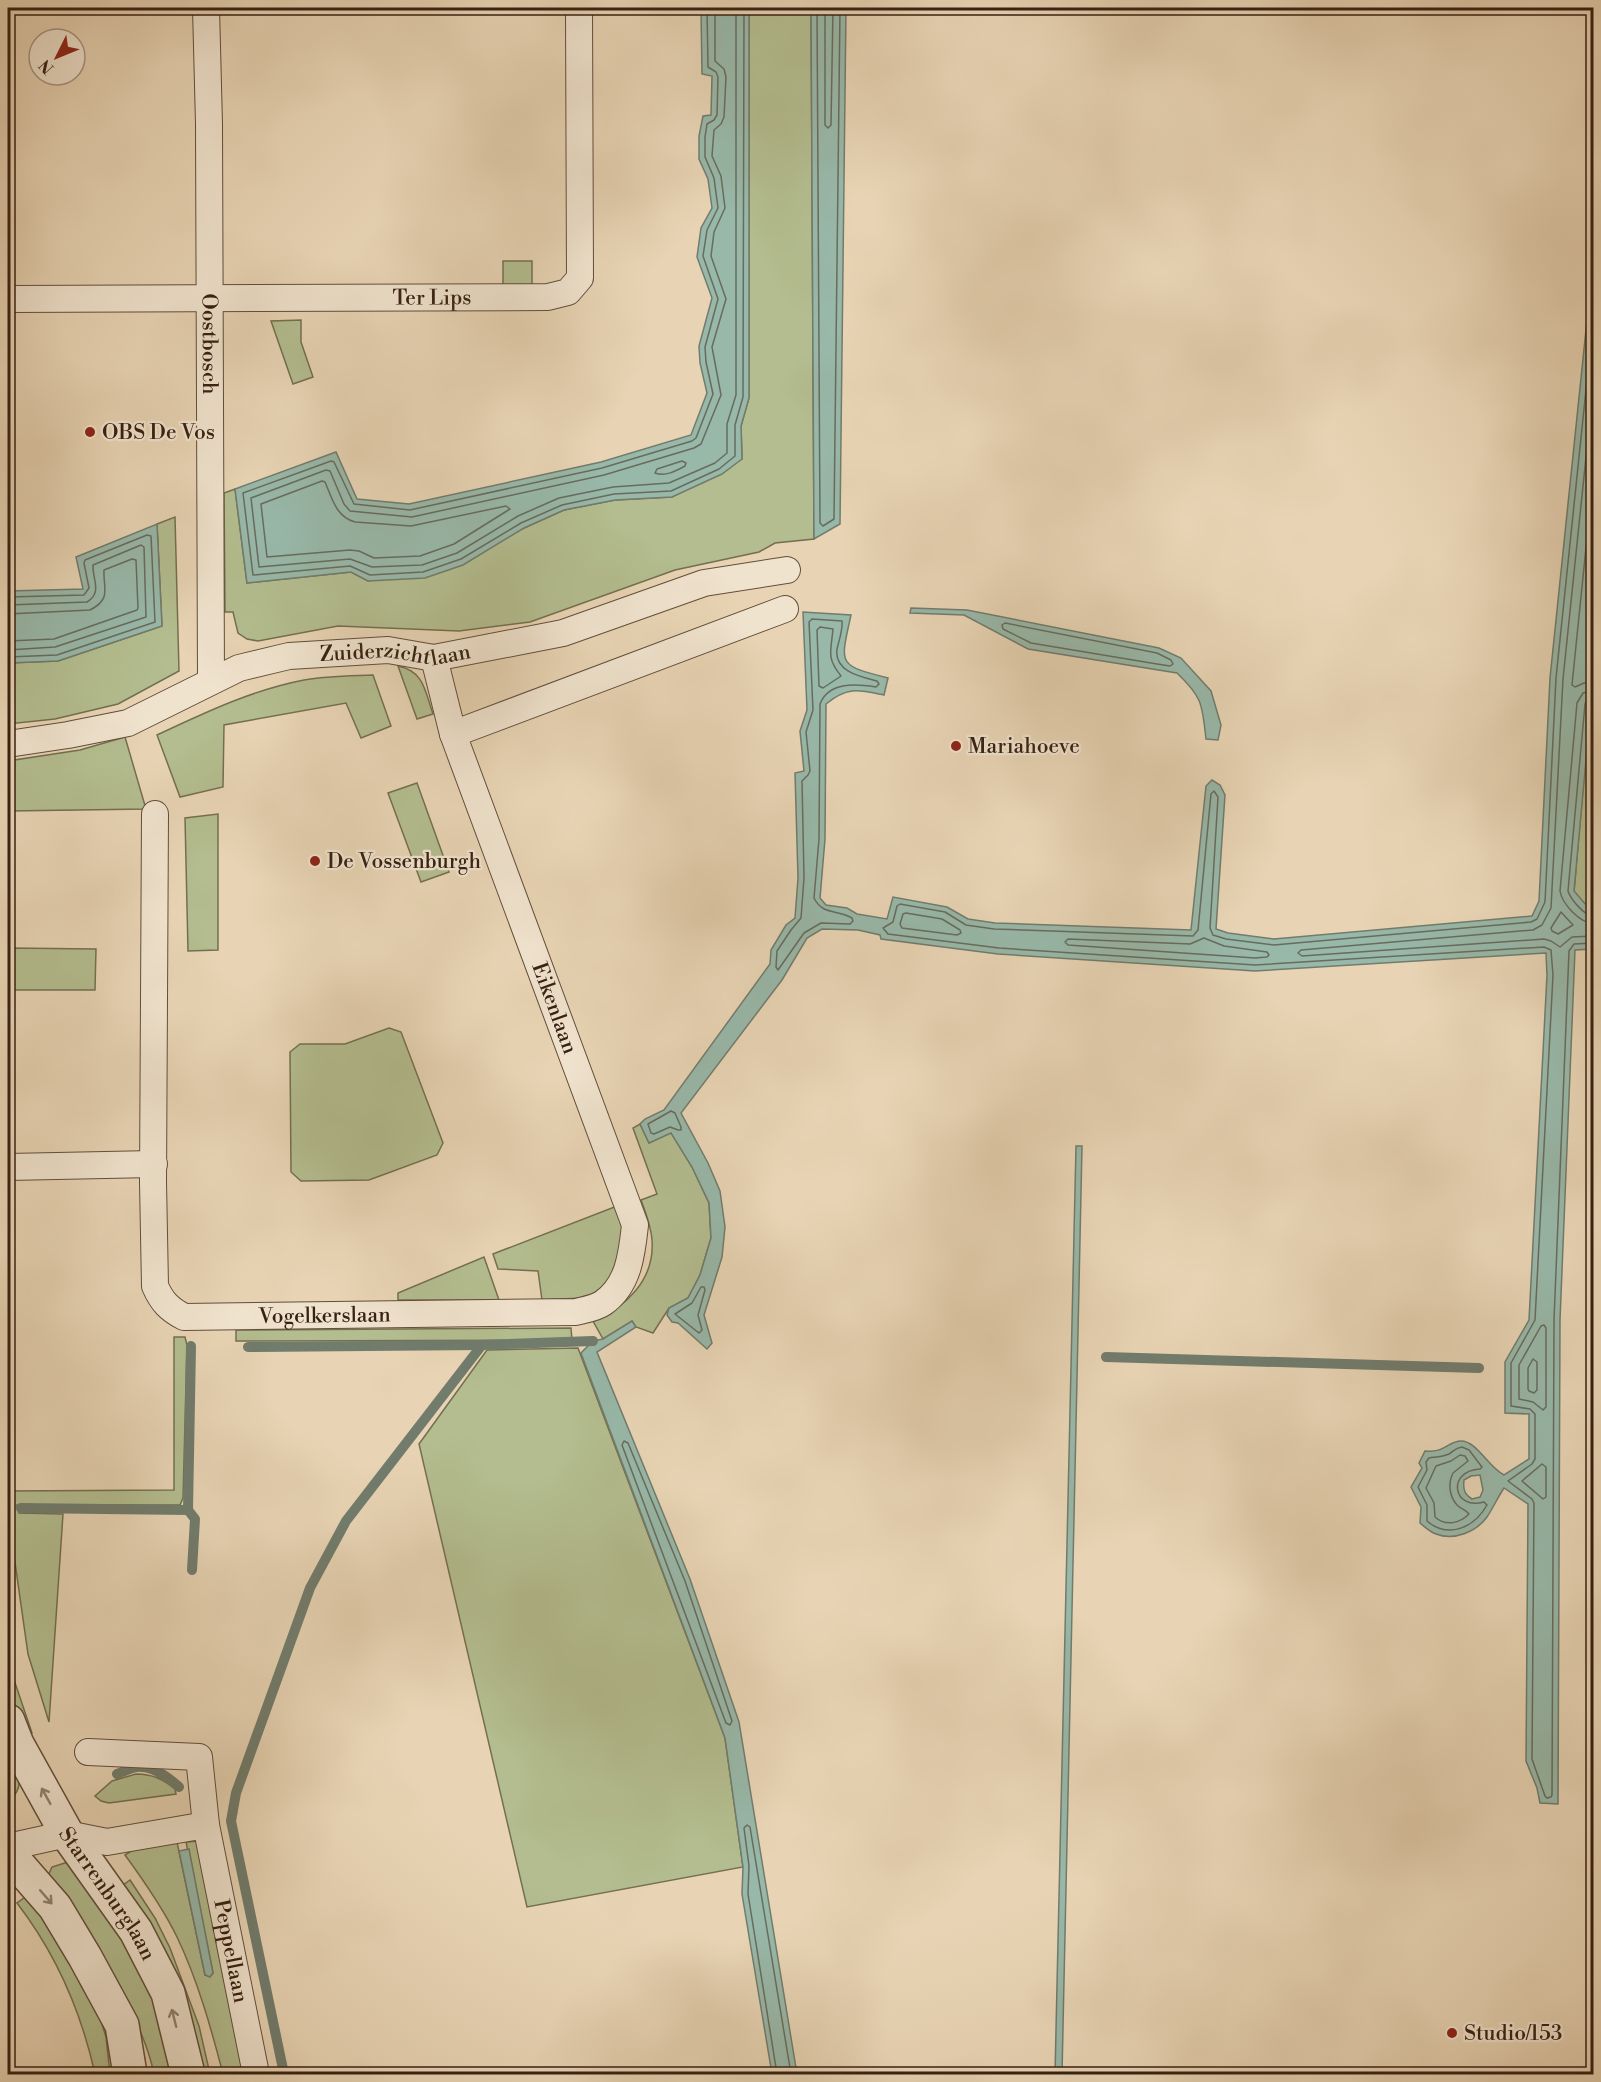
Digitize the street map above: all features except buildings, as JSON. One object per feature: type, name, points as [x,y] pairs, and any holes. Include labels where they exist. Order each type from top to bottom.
[{"type":"street","name":"Oostbosch","points":[[206,8],[209,124],[211,681]]},
{"type":"street","name":"Ter Lips","points":[[8,300],[548,297],[568,292],[580,278],[579,8]]},
{"type":"street","name":"Zuiderzichtlaan","points":[[8,744],[128,723],[239,668],[289,656],[388,650],[434,658],[563,633],[704,583],[787,570]]},
{"type":"street","points":[[453,734],[785,609]]},
{"type":"street","name":"Eikenlaan","points":[[434,658],[453,734],[635,1225],[631,1260],[621,1284]]},
{"type":"street","name":"Vogelkerslaan","points":[[155,814],[155,1286],[160,1298],[168,1308],[184,1317],[576,1312],[603,1304],[621,1284]]},
{"type":"street","points":[[8,1167],[154,1164]]},
{"type":"street","name":"Starrenburglaan","points":[[8,1721],[17,1744],[67,1834],[136,1931],[168,1993],[188,2074]]},
{"type":"street","name":"Peppellaan","points":[[88,1752],[199,1757],[206,1825],[256,2074]]},
{"type":"street","points":[[8,1847],[67,1834],[107,1842],[206,1825]]},
{"type":"street","points":[[8,1853],[55,1907],[85,1957],[122,2025],[130,2074]]},
{"type":"green space","points":[[749,8],[811,8],[814,539],[775,543],[759,552],[675,570],[530,622],[459,631],[338,626],[258,641],[247,639],[238,633],[233,612],[225,612],[224,493],[235,489],[247,583],[351,572],[368,581],[524,528],[564,510],[615,500],[672,497],[742,459],[741,426],[749,398]]},
{"type":"green space","points":[[503,261],[532,261],[532,285],[503,285]]},
{"type":"green space","points":[[301,320],[301,342],[313,377],[293,384],[271,321]]},
{"type":"green space","points":[[175,517],[179,671],[118,704],[55,719],[8,724],[8,663],[58,661],[162,626],[157,524]]},
{"type":"green space","points":[[398,666],[413,672],[418,677],[433,714],[417,719]]},
{"type":"green space","points":[[1593,672],[1593,913],[1574,892]]},
{"type":"green space","points":[[373,675],[391,726],[361,738],[346,703],[224,725],[223,787],[180,797],[157,735],[229,703],[285,684],[321,678]]},
{"type":"green space","points":[[125,737],[146,809],[8,811],[8,761],[80,750]]},
{"type":"green space","points":[[417,783],[449,872],[421,882],[388,793]]},
{"type":"green space","points":[[218,814],[218,950],[188,951],[185,818]]},
{"type":"green space","points":[[8,948],[96,949],[95,990],[8,990]]},
{"type":"green space","points":[[389,1028],[401,1032],[443,1143],[437,1155],[369,1180],[301,1181],[291,1172],[290,1052],[300,1044],[345,1044]]},
{"type":"green space","points":[[640,1124],[649,1143],[671,1132],[692,1167],[709,1203],[711,1238],[700,1275],[688,1298],[669,1308],[653,1333],[636,1327],[632,1321],[603,1339],[593,1321],[617,1308],[636,1290],[649,1268],[652,1254],[651,1230],[641,1200],[657,1194],[633,1128]]},
{"type":"green space","points":[[617,1206],[625,1236],[620,1268],[600,1291],[581,1298],[542,1300],[538,1271],[498,1269],[493,1254]]},
{"type":"green space","points":[[484,1257],[499,1300],[398,1300],[398,1293]]},
{"type":"green space","points":[[571,1328],[572,1340],[236,1341],[236,1330]]},
{"type":"green space","points":[[174,1337],[185,1337],[187,1345],[183,1498],[180,1505],[17,1505],[19,1513],[63,1514],[49,1722],[28,1654],[8,1513],[8,1491],[174,1490]]},
{"type":"green space","points":[[578,1348],[725,1738],[743,1867],[527,1907],[419,1444],[487,1350]]},
{"type":"green space","points":[[8,1662],[32,1733],[21,1738],[8,1703]]},
{"type":"green space","points":[[8,1755],[19,1779],[18,1790],[9,1802]]},
{"type":"green space","points":[[136,1774],[162,1780],[175,1789],[176,1794],[109,1803],[95,1796],[112,1781]]},
{"type":"green space","points":[[198,1841],[248,2074],[223,2074],[214,2039],[185,1954],[172,1926],[125,1855],[136,1848],[177,1842],[205,1975],[210,1976],[213,1973],[186,1842]]},
{"type":"green space","points":[[68,1862],[143,1967],[178,2074],[154,2074],[137,2023],[124,1998],[94,1949],[46,1880],[52,1867]]},
{"type":"green space","points":[[130,1880],[155,1918],[170,1948],[199,2026],[210,2074],[196,2074],[119,1888]]},
{"type":"green space","points":[[28,1895],[94,1999],[106,2037],[110,2074],[95,2074],[83,2028],[66,1984],[44,1943],[17,1903]]},
{"type":"water","points":[[749,8],[749,398],[741,426],[742,459],[722,474],[672,497],[615,500],[564,510],[524,528],[463,565],[425,578],[368,581],[351,572],[247,583],[235,489],[336,452],[357,499],[409,504],[601,462],[691,435],[707,393],[700,363],[699,346],[712,298],[697,257],[701,228],[712,208],[708,179],[699,159],[699,136],[703,116],[711,115],[712,76],[702,74],[701,10]]},
{"type":"water","points":[[811,8],[846,8],[840,524],[814,539]]},
{"type":"water","points":[[1593,262],[1594,672],[1574,891],[1593,913],[1594,949],[1575,950],[1560,1320],[1558,1804],[1540,1803],[1537,1788],[1526,1761],[1528,1504],[1504,1488],[1487,1517],[1477,1527],[1457,1536],[1443,1536],[1432,1532],[1420,1523],[1421,1507],[1411,1487],[1422,1468],[1419,1463],[1425,1451],[1442,1449],[1461,1441],[1472,1445],[1504,1475],[1529,1459],[1529,1414],[1505,1413],[1505,1362],[1529,1320],[1547,975],[1546,953],[1255,971],[998,954],[881,939],[880,935],[858,930],[822,929],[807,938],[782,980],[681,1113],[720,1191],[725,1227],[722,1257],[704,1315],[712,1343],[707,1349],[678,1323],[672,1322],[667,1315],[669,1308],[688,1298],[700,1275],[711,1238],[709,1203],[692,1167],[671,1133],[649,1143],[640,1124],[664,1110],[770,964],[771,950],[786,925],[795,918],[798,878],[795,773],[804,771],[800,731],[807,710],[803,612],[851,615],[844,653],[846,660],[859,670],[888,678],[884,695],[847,692],[826,704],[825,839],[820,898],[826,905],[847,908],[857,914],[887,919],[893,897],[947,907],[968,919],[995,923],[1191,930],[1206,786],[1212,780],[1220,785],[1225,795],[1216,929],[1228,933],[1274,939],[1532,916],[1539,901],[1550,678]],"holes":[[[1480,1475],[1483,1490],[1480,1497],[1472,1499],[1465,1491],[1464,1480]]]},
{"type":"water","points":[[157,524],[162,626],[58,661],[8,663],[8,591],[83,589],[76,557]]},
{"type":"water","points":[[911,608],[967,610],[1159,648],[1181,658],[1211,691],[1221,725],[1218,740],[1206,739],[1200,702],[1192,689],[1177,673],[1028,649],[964,615],[910,613]]},
{"type":"water","points":[[1076,1146],[1082,1146],[1062,2074],[1055,2074]]},
{"type":"water","points":[[632,1321],[636,1327],[597,1352],[690,1579],[739,1722],[797,2074],[772,2074],[742,1894],[743,1867],[725,1738],[581,1353],[593,1341],[603,1339]]},
{"type":"water","points":[[189,1849],[213,1973],[210,1977],[205,1975],[179,1851]]},
{"type":"waterway","points":[[248,1347],[482,1345],[593,1341]]},
{"type":"waterway","points":[[284,2074],[231,1821],[236,1793],[310,1588],[346,1521],[482,1345]]},
{"type":"waterway","points":[[21,1508],[188,1510],[191,1346]]},
{"type":"waterway","points":[[1106,1357],[1479,1368]]},
{"type":"waterway","points":[[188,1510],[195,1519],[192,1570]]},
{"type":"waterway","points":[[117,1774],[136,1767],[148,1768],[165,1776],[179,1787]]},
{"type":"place","name":"OBS De Vos","points":[[90,432]]},
{"type":"place","name":"Mariahoeve","points":[[956,746]]},
{"type":"place","name":"De Vossenburgh","points":[[315,861]]},
{"type":"place","name":"Studio/153","points":[[1452,2033]]}]
